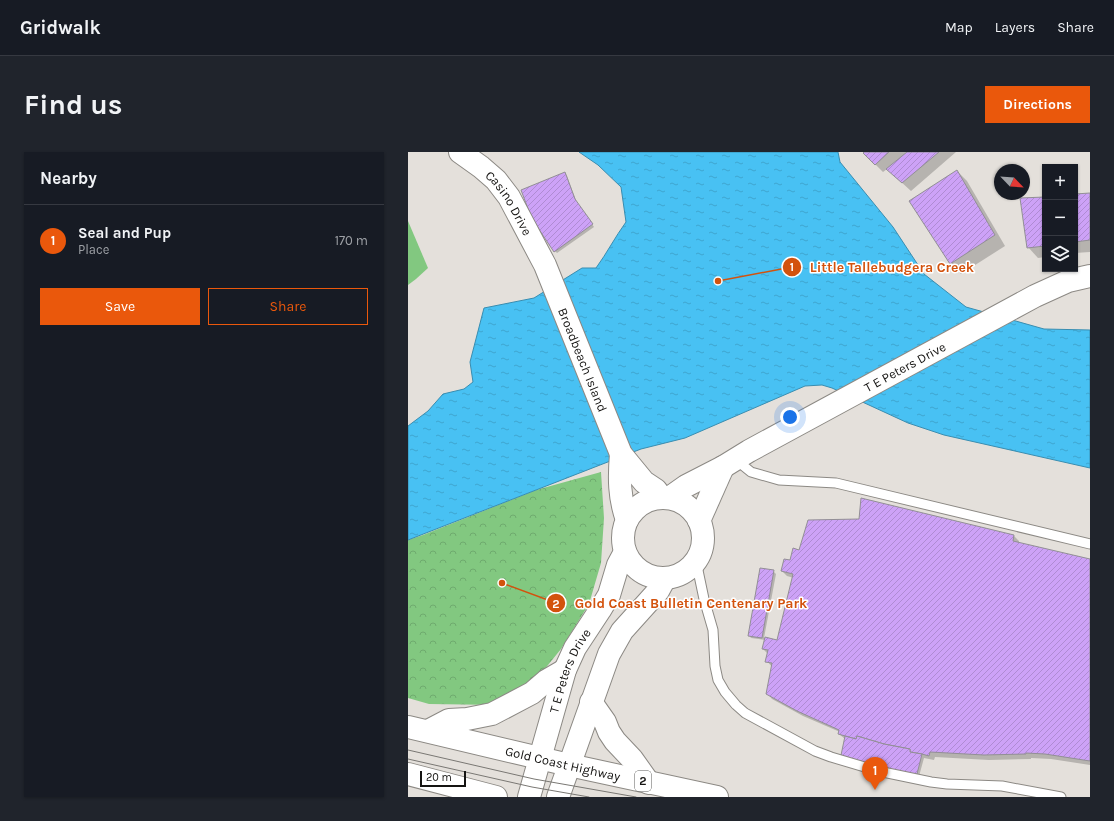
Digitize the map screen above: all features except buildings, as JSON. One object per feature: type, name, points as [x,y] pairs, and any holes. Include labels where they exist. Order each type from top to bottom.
[{"type":"main road","name":"Casino Drive","points":[[460,152],[496,180],[509,197],[545,265]]},
{"type":"main road","name":"Broadbeach Island","points":[[545,265],[621,454],[644,482],[665,498]]},
{"type":"main road","name":"T E Peters Drive","points":[[665,498],[1035,296],[1068,281],[1090,276]]},
{"type":"main road","name":"Broadbeach Island","points":[[621,454],[619,473],[622,506],[628,520]]},
{"type":"main road","points":[[699,522],[736,459]]},
{"type":"main road","points":[[665,498],[682,502],[692,510],[699,522],[703,535],[701,548],[696,561],[688,569],[677,575],[666,578],[653,577],[641,572],[632,563],[625,552],[623,541],[624,530],[628,520],[634,511],[642,504],[651,500],[665,498]]},
{"type":"main road","name":"T E Peters Drive","points":[[529,797],[565,670],[575,648],[609,595],[618,565],[625,552]]},
{"type":"main road","points":[[558,797],[604,665],[615,642],[622,631],[658,591],[666,578]]},
{"type":"main road","points":[[418,729],[449,720],[467,719],[492,714],[532,693],[546,681],[565,670]]},
{"type":"main road","points":[[591,702],[605,722],[615,741],[632,759],[649,783]]},
{"type":"main road","name":"Gold Coast Highway","points":[[418,729],[569,765],[718,797]]},
{"type":"main road","points":[[408,774],[469,793],[496,797]]},
{"type":"lane","points":[[736,459],[751,472],[779,480],[836,483],[1090,544]]},
{"type":"lane","points":[[696,561],[704,599],[713,630],[715,666],[718,680],[725,692],[745,713],[815,751],[878,771],[931,782],[1002,786],[1061,797]]},
{"type":"green space","points":[[408,221],[428,268],[408,285]]},
{"type":"green space","points":[[601,472],[604,518],[601,563],[589,604],[561,649],[531,686],[499,705],[429,704],[408,698],[408,540],[536,490]]},
{"type":"water","points":[[579,152],[838,152],[840,162],[893,227],[924,274],[966,307],[1044,329],[1090,330],[1090,468],[944,435],[908,423],[832,388],[822,385],[805,386],[685,438],[641,449],[408,540],[408,426],[428,411],[443,394],[464,389],[473,382],[470,362],[484,308],[534,298],[582,268],[596,268],[626,222],[621,187],[598,165]]},
{"type":"tram line","points":[[408,750],[534,779],[636,797]]},
{"type":"tram line","points":[[408,759],[532,787],[589,797]]},
{"type":"place","name":"Little Tallebudgera Creek","points":[[718,281]]},
{"type":"place","name":"Gold Coast Bulletin Centenary Park","points":[[502,583]]},
{"type":"place","name":"Seal and Pup","points":[[875,790]]}]
